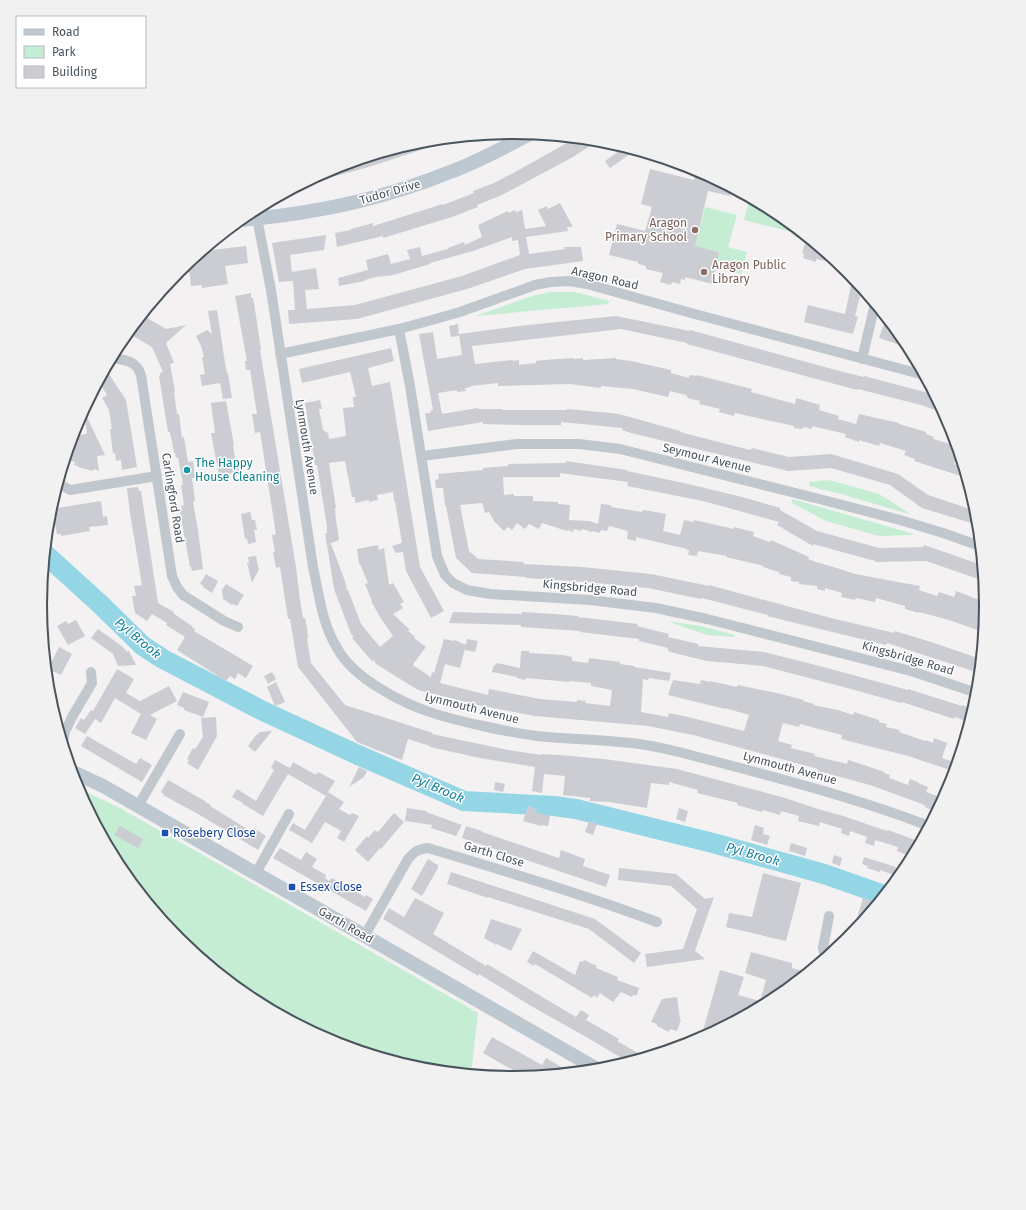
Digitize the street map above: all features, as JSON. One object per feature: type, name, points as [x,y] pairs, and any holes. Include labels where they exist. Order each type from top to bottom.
[{"type":"street","name":"Tudor Drive","points":[[253,218],[296,214],[340,205],[405,188],[451,172],[519,139]]},
{"type":"street","name":"Lynmouth Avenue","points":[[257,218],[270,290],[320,604],[327,627],[337,649],[350,666],[374,685],[402,702],[439,716],[537,736],[620,742],[658,747],[851,799],[924,824]]},
{"type":"street","name":"Aragon Road","points":[[280,354],[399,329],[460,312],[535,285],[550,282],[570,281],[587,284],[691,314],[918,373]]},
{"type":"street","points":[[862,359],[874,310]]},
{"type":"street","name":"Kingsbridge Road","points":[[399,329],[422,456],[434,543],[445,574],[459,587],[490,594],[590,600],[656,608],[707,619],[911,671],[971,691]]},
{"type":"street","name":"Carlingford Road","points":[[118,359],[130,361],[139,369],[141,375],[172,576],[177,588],[183,595],[224,621],[238,627]]},
{"type":"street","name":"Seymour Avenue","points":[[422,456],[517,444],[579,444],[620,450],[893,518],[975,544]]},
{"type":"street","points":[[63,485],[70,490],[157,476]]},
{"type":"street","points":[[65,732],[92,683],[91,672]]},
{"type":"street","points":[[138,806],[180,734]]},
{"type":"street","name":"Garth Road","points":[[79,774],[103,786],[256,873],[589,1065]]},
{"type":"street","points":[[256,873],[289,814]]},
{"type":"street","name":"Garth Close","points":[[364,935],[408,859],[415,851],[421,848],[428,848],[493,867],[600,901],[657,922]]},
{"type":"street","points":[[824,951],[829,916]]},
{"type":"green space","points":[[749,203],[793,233],[744,220]]},
{"type":"green space","points":[[705,207],[737,215],[728,247],[747,252],[741,274],[715,267],[719,252],[704,249],[692,257]]},
{"type":"green space","points":[[551,292],[575,292],[609,301],[608,304],[476,316],[532,296]]},
{"type":"green space","points":[[829,480],[879,494],[909,514],[809,486],[810,482]]},
{"type":"green space","points":[[792,499],[914,534],[879,536],[826,521],[792,503]]},
{"type":"green space","points":[[672,623],[701,626],[735,635],[735,637],[707,635]]},
{"type":"green space","points":[[86,792],[118,807],[478,1013],[472,1069],[422,1062],[363,1046],[335,1036],[280,1009],[229,975],[183,935],[143,889],[126,864],[109,838]]},
{"type":"building","points":[[568,142],[590,146],[573,157],[502,195],[477,205],[478,207],[452,217],[383,238],[383,236],[337,247],[335,233],[373,223],[373,226],[443,205],[474,193],[473,191],[494,183]]},
{"type":"building","points":[[432,146],[369,167],[324,179],[392,155]]},
{"type":"building","points":[[618,151],[630,154],[610,168],[605,161]]},
{"type":"building","points":[[650,169],[694,180],[695,176],[731,193],[730,196],[708,191],[695,246],[719,252],[713,284],[685,277],[685,280],[681,279],[680,284],[672,282],[671,285],[660,282],[663,273],[646,269],[646,266],[638,264],[638,262],[609,255],[617,224],[645,231],[652,207],[641,204]]},
{"type":"building","points":[[560,203],[573,227],[567,227],[568,231],[526,237],[529,254],[565,249],[564,247],[581,247],[583,261],[525,269],[467,289],[357,319],[289,324],[288,310],[295,310],[293,281],[279,282],[272,243],[326,235],[324,250],[290,255],[292,272],[316,268],[319,289],[305,290],[307,309],[355,305],[462,276],[520,255],[518,240],[512,241],[512,237],[473,251],[393,275],[376,277],[365,281],[339,286],[338,278],[368,270],[366,260],[388,254],[391,264],[410,259],[407,250],[420,247],[422,256],[448,249],[464,242],[465,245],[482,237],[478,225],[508,211],[509,213],[514,210],[516,212],[522,210],[525,229],[546,226],[538,210],[547,206],[548,209]]},
{"type":"building","points":[[805,242],[827,261],[816,259],[816,262],[803,258],[804,254],[802,253]]},
{"type":"building","points":[[246,246],[248,263],[225,266],[228,284],[202,288],[202,285],[191,286],[189,270],[212,250]]},
{"type":"building","points":[[851,285],[860,295],[855,316],[858,317],[853,334],[804,322],[808,305],[845,314]]},
{"type":"building","points":[[251,293],[251,298],[253,298],[300,600],[303,618],[305,618],[307,628],[307,639],[311,663],[345,705],[433,733],[432,734],[508,750],[541,755],[560,755],[604,759],[677,769],[785,798],[887,831],[888,830],[916,840],[906,855],[897,851],[898,847],[875,840],[874,846],[865,843],[867,837],[850,831],[849,836],[841,833],[842,829],[820,822],[819,826],[798,821],[799,816],[781,811],[780,815],[763,810],[762,812],[737,805],[738,803],[697,793],[698,790],[669,782],[669,785],[651,783],[647,808],[609,802],[590,801],[590,798],[563,795],[565,776],[544,774],[542,793],[532,791],[535,767],[480,758],[430,747],[408,739],[402,760],[357,742],[298,667],[290,619],[288,619],[280,567],[276,568],[273,552],[275,552],[272,535],[276,534],[260,432],[255,433],[252,414],[257,414],[250,370],[246,370],[245,361],[247,361],[235,296]]},
{"type":"building","points":[[217,310],[232,398],[223,399],[220,383],[202,386],[200,375],[205,374],[202,357],[204,357],[196,336],[207,330],[212,334],[208,311]]},
{"type":"building","points":[[616,316],[690,330],[843,372],[928,393],[936,410],[687,343],[621,329],[472,346],[475,364],[519,360],[519,365],[536,363],[536,361],[544,360],[616,358],[671,370],[671,373],[689,378],[689,375],[697,375],[752,389],[751,392],[795,404],[796,398],[820,405],[819,410],[839,416],[838,419],[856,424],[859,414],[899,423],[926,432],[926,434],[934,437],[933,439],[950,444],[955,459],[954,464],[957,465],[960,476],[914,461],[915,459],[904,455],[906,451],[880,443],[879,446],[859,440],[859,442],[845,437],[846,434],[812,426],[812,429],[803,427],[803,429],[794,428],[794,426],[735,413],[734,416],[719,412],[720,409],[699,404],[700,401],[688,398],[686,395],[670,391],[668,397],[633,389],[601,386],[601,388],[569,384],[498,386],[498,383],[471,386],[465,388],[466,391],[457,392],[457,390],[438,393],[442,414],[478,408],[502,410],[567,409],[611,413],[751,450],[752,448],[789,457],[831,454],[898,474],[928,495],[969,509],[972,523],[922,508],[890,485],[831,468],[788,471],[631,433],[622,430],[622,428],[561,422],[561,425],[523,425],[483,424],[483,422],[428,431],[425,413],[431,413],[430,411],[433,410],[419,334],[433,332],[437,359],[462,355],[459,334]]},
{"type":"building","points":[[146,317],[166,329],[186,325],[166,343],[174,363],[170,364],[182,438],[184,437],[188,462],[193,461],[195,478],[192,478],[195,501],[193,502],[203,569],[192,571],[190,567],[180,511],[182,511],[181,506],[184,505],[181,485],[183,485],[178,457],[176,458],[170,432],[168,432],[159,376],[160,373],[163,372],[152,347],[133,336]]},
{"type":"building","points":[[884,323],[899,345],[879,338]]},
{"type":"building","points":[[458,324],[459,336],[451,337],[449,326]]},
{"type":"building","points":[[391,348],[394,361],[368,368],[372,386],[390,382],[420,567],[444,611],[431,618],[406,571],[403,552],[396,553],[392,546],[402,543],[393,492],[377,495],[378,500],[355,503],[355,497],[352,497],[345,461],[329,463],[339,540],[327,545],[325,533],[327,533],[327,527],[305,403],[320,400],[322,409],[319,409],[323,430],[328,433],[329,439],[346,436],[343,408],[354,407],[353,397],[356,397],[350,372],[302,383],[299,369]]},
{"type":"building","points":[[109,374],[126,400],[137,467],[122,470],[121,460],[116,461],[115,453],[113,454],[110,429],[112,429],[109,410],[102,398],[107,395],[102,386]]},
{"type":"building","points":[[226,401],[236,464],[238,464],[239,472],[219,475],[211,433],[215,433],[211,403]]},
{"type":"building","points":[[87,417],[105,455],[97,456],[99,471],[78,467],[74,465],[75,462],[70,461],[79,435],[87,434],[85,420]]},
{"type":"building","points":[[566,461],[627,470],[742,497],[780,508],[780,510],[817,531],[879,548],[923,547],[924,545],[977,563],[978,579],[926,561],[875,562],[876,561],[813,544],[813,546],[777,525],[779,522],[703,501],[627,486],[628,482],[560,473],[560,477],[503,477],[504,495],[514,494],[514,496],[533,496],[533,501],[558,502],[558,504],[570,505],[569,520],[589,521],[598,524],[601,504],[642,512],[643,510],[666,514],[663,531],[680,535],[684,520],[693,522],[694,520],[754,532],[753,536],[770,542],[771,540],[809,557],[808,559],[855,574],[920,586],[919,590],[937,596],[939,592],[954,597],[956,591],[979,600],[978,630],[949,620],[905,609],[905,606],[876,598],[875,602],[841,597],[842,593],[825,588],[825,591],[817,589],[817,586],[799,584],[799,582],[791,581],[791,577],[779,574],[779,572],[763,567],[764,566],[726,557],[727,556],[698,551],[697,556],[688,555],[689,550],[687,549],[636,537],[636,541],[627,539],[628,531],[609,526],[607,531],[601,530],[600,533],[582,529],[581,531],[574,529],[573,532],[567,531],[542,523],[539,529],[529,524],[525,529],[517,523],[512,530],[508,527],[504,531],[494,521],[489,512],[485,513],[482,503],[460,505],[469,551],[478,559],[651,574],[709,585],[831,618],[894,633],[895,631],[931,642],[976,657],[974,671],[887,643],[886,645],[824,630],[702,598],[648,588],[472,573],[456,558],[445,506],[443,488],[436,488],[435,480],[439,479],[438,474],[483,470],[483,468],[508,466],[508,464],[566,463]]},
{"type":"building","points":[[138,487],[139,491],[141,491],[158,603],[174,612],[173,613],[192,626],[195,629],[194,631],[253,666],[246,678],[238,673],[235,679],[230,676],[226,681],[177,650],[185,637],[166,625],[167,623],[152,614],[147,621],[135,613],[132,596],[136,596],[134,586],[142,585],[127,488]]},
{"type":"building","points":[[101,501],[103,517],[107,516],[108,525],[89,527],[90,531],[61,536],[61,534],[57,534],[54,524],[57,508]]},
{"type":"building","points":[[250,512],[252,520],[255,520],[257,530],[254,530],[256,542],[248,544],[247,538],[245,539],[241,514]]},
{"type":"building","points":[[331,544],[361,624],[380,647],[393,636],[371,601],[365,584],[368,583],[359,564],[357,549],[378,545],[379,550],[384,548],[389,585],[393,583],[404,602],[400,604],[403,608],[393,614],[410,630],[408,631],[415,637],[414,638],[426,647],[413,664],[414,666],[431,677],[432,672],[434,673],[444,639],[455,640],[466,645],[460,668],[445,664],[440,683],[488,695],[489,689],[540,699],[577,702],[577,700],[586,701],[585,703],[610,706],[612,690],[591,686],[591,683],[526,678],[525,680],[492,672],[493,667],[497,663],[520,668],[521,651],[529,651],[529,653],[563,655],[572,657],[572,661],[588,663],[589,658],[620,662],[620,664],[671,673],[669,681],[649,678],[648,680],[643,679],[641,712],[668,717],[669,713],[744,731],[749,715],[668,695],[673,680],[700,684],[701,680],[737,687],[738,685],[804,700],[803,701],[814,704],[813,705],[838,710],[853,715],[854,712],[879,720],[879,722],[887,724],[886,727],[900,730],[899,732],[925,741],[933,743],[934,738],[947,743],[942,758],[952,761],[949,770],[908,756],[841,739],[842,735],[800,724],[799,727],[783,723],[778,741],[792,745],[791,748],[815,754],[814,756],[847,764],[848,760],[870,767],[890,775],[889,778],[908,785],[910,779],[918,782],[928,787],[926,792],[938,796],[931,810],[922,804],[870,785],[818,771],[818,769],[693,735],[648,726],[535,716],[482,706],[418,690],[376,664],[374,660],[372,661],[352,638],[354,637],[351,634],[334,589],[327,545]]},
{"type":"building","points":[[256,556],[259,571],[252,583],[247,563],[249,563],[248,557]]},
{"type":"building","points":[[206,574],[218,581],[212,593],[200,584]]},
{"type":"building","points":[[226,584],[244,595],[237,606],[232,605],[223,599],[222,590]]},
{"type":"building","points":[[453,612],[522,614],[522,612],[578,616],[638,624],[637,626],[669,634],[668,637],[698,644],[698,646],[764,652],[908,689],[967,707],[964,720],[954,717],[954,719],[902,702],[901,703],[763,666],[707,661],[678,654],[668,651],[668,648],[639,641],[639,639],[580,631],[521,627],[521,625],[449,623]]},
{"type":"building","points":[[76,620],[85,636],[68,645],[57,626],[66,621],[68,624]]},
{"type":"building","points":[[98,629],[123,647],[127,652],[129,651],[136,665],[118,666],[113,654],[91,638]]},
{"type":"building","points":[[467,639],[478,641],[475,652],[465,650]]},
{"type":"building","points":[[59,647],[72,654],[61,675],[52,671],[51,663]]},
{"type":"building","points":[[117,669],[134,679],[126,693],[140,701],[169,686],[177,701],[150,715],[157,719],[146,740],[131,733],[141,714],[115,698],[101,723],[95,719],[85,734],[75,728],[81,718],[84,720],[91,710],[93,711]]},
{"type":"building","points":[[272,672],[276,679],[268,684],[264,676]]},
{"type":"building","points":[[276,682],[285,702],[275,706],[267,687]]},
{"type":"building","points":[[183,692],[209,702],[203,717],[184,710],[184,708],[177,705]]},
{"type":"building","points":[[216,717],[217,736],[198,770],[187,763],[189,760],[187,759],[193,748],[195,749],[203,737],[201,718]]},
{"type":"building","points":[[272,731],[255,752],[248,746],[260,732]]},
{"type":"building","points":[[87,736],[136,764],[140,758],[152,765],[142,782],[81,746]]},
{"type":"building","points":[[275,760],[290,768],[293,762],[316,775],[318,772],[335,781],[328,792],[344,802],[339,809],[350,815],[352,813],[359,816],[344,842],[337,838],[341,831],[325,822],[312,843],[289,830],[293,823],[305,830],[326,796],[288,774],[263,816],[232,797],[237,789],[256,801],[274,770],[271,768]]},
{"type":"building","points":[[359,767],[367,771],[364,777],[349,787]]},
{"type":"building","points":[[168,780],[205,801],[211,805],[210,806],[255,834],[257,830],[266,836],[258,850],[163,795],[164,794],[161,792]]},
{"type":"building","points":[[495,782],[505,784],[503,792],[494,790]]},
{"type":"building","points":[[528,806],[536,809],[535,812],[550,816],[548,826],[541,826],[523,821]]},
{"type":"building","points":[[407,808],[427,811],[426,812],[462,825],[456,836],[431,828],[432,825],[405,821]]},
{"type":"building","points":[[679,808],[688,811],[685,822],[676,819]]},
{"type":"building","points":[[394,813],[404,822],[368,862],[355,850],[367,836],[368,838],[375,830],[378,832]]},
{"type":"building","points":[[589,821],[597,824],[593,835],[585,832]]},
{"type":"building","points":[[755,825],[764,828],[763,834],[770,836],[767,845],[751,840]]},
{"type":"building","points":[[120,826],[143,839],[138,848],[114,835]]},
{"type":"building","points":[[466,826],[559,858],[561,850],[585,859],[583,866],[610,875],[606,887],[462,838]]},
{"type":"building","points":[[791,843],[807,848],[805,856],[789,851]]},
{"type":"building","points":[[280,848],[301,860],[306,852],[317,859],[312,867],[326,875],[325,878],[329,881],[332,878],[365,897],[366,895],[373,899],[366,911],[273,858]]},
{"type":"building","points":[[834,855],[842,858],[840,866],[832,863]]},
{"type":"building","points":[[864,857],[896,867],[893,875],[880,870],[880,872],[867,868],[868,866],[862,864]]},
{"type":"building","points":[[428,859],[438,865],[438,868],[422,896],[411,889]]},
{"type":"building","points":[[619,868],[676,874],[705,899],[714,897],[695,951],[705,959],[647,967],[645,954],[683,949],[697,909],[671,886],[618,880]]},
{"type":"building","points":[[451,872],[595,919],[641,953],[634,963],[589,929],[447,884]]},
{"type":"building","points":[[763,873],[801,883],[786,941],[726,927],[729,913],[752,917]]},
{"type":"building","points":[[415,898],[444,913],[433,934],[576,1017],[581,1010],[589,1015],[586,1020],[619,1039],[617,1041],[639,1053],[621,1058],[479,974],[478,976],[383,919],[389,908],[404,917]]},
{"type":"building","points":[[863,898],[872,901],[863,912],[857,919]]},
{"type":"building","points":[[491,919],[522,929],[511,951],[484,938]]},
{"type":"building","points":[[533,951],[575,975],[580,961],[583,962],[584,960],[597,966],[596,968],[618,977],[617,980],[639,988],[637,995],[633,995],[632,997],[621,992],[613,1002],[600,993],[597,998],[594,995],[592,998],[535,964],[534,966],[527,962]]},
{"type":"building","points":[[751,952],[792,963],[792,968],[802,971],[760,1000],[766,980],[745,973]]},
{"type":"building","points":[[720,970],[744,977],[738,995],[759,1001],[746,1009],[703,1030]]},
{"type":"building","points":[[677,997],[681,1020],[677,1031],[670,1029],[669,1032],[651,1022],[662,999]]},
{"type":"building","points":[[492,1037],[542,1065],[546,1058],[563,1068],[514,1071],[483,1053]]},
{"type":"waterway","name":"Pyl Brook","points":[[50,558],[143,646],[163,659],[263,711],[358,755],[464,801],[554,806],[576,809],[713,843],[824,874],[879,893]]},
{"type":"place","name":"Aragon Primary School","points":[[695,230]]},
{"type":"place","name":"Aragon Public Library","points":[[704,272]]},
{"type":"place","name":"The Happy House Cleaning","points":[[187,470]]},
{"type":"place","name":"Rosebery Close","points":[[165,833]]},
{"type":"place","name":"Essex Close","points":[[292,887]]}]
